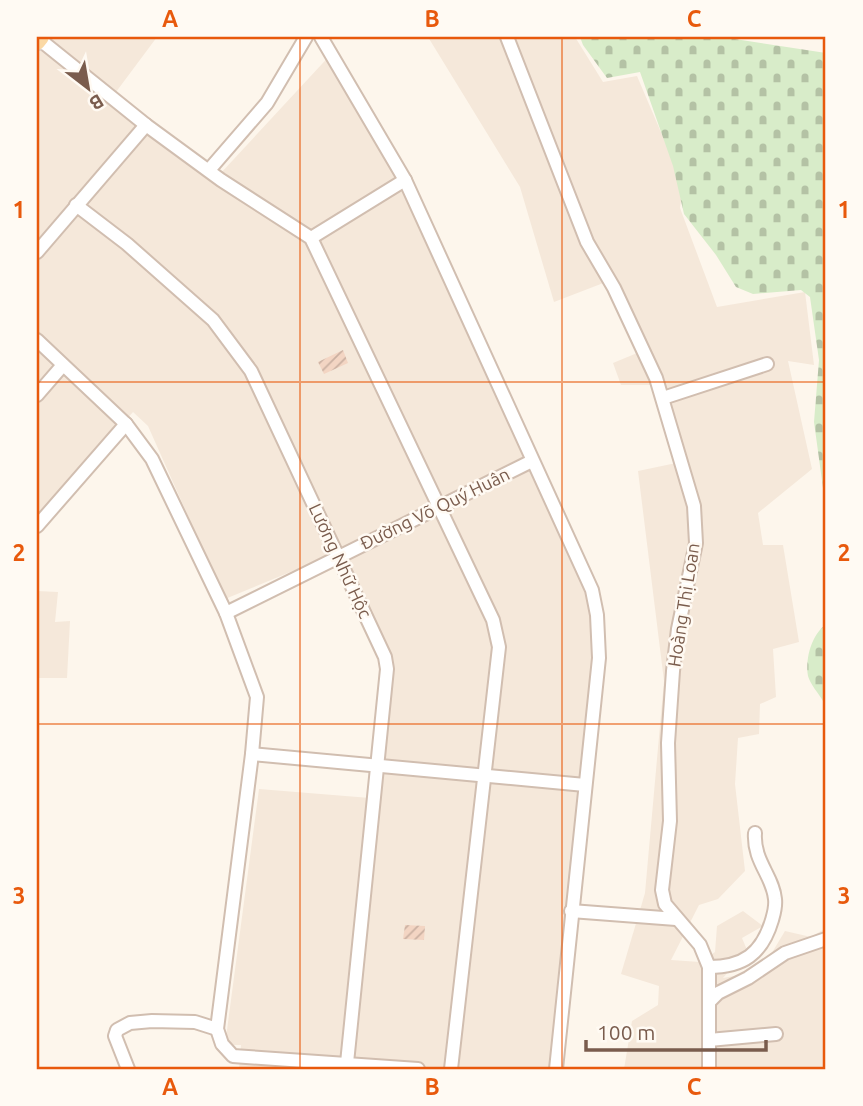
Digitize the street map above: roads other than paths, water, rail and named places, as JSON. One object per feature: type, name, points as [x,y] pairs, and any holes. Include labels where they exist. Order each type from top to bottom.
[{"type":"street","points":[[209,170],[267,103],[306,37]]},
{"type":"street","points":[[321,37],[405,180],[592,590],[597,615],[599,658],[556,1069]]},
{"type":"street","name":"Hoàng Thị Loan","points":[[507,37],[587,242],[614,288],[663,398],[694,506],[696,543],[678,629],[668,743],[670,821],[662,890],[665,904],[700,945],[709,971],[709,1069]]},
{"type":"street","points":[[39,39],[146,125],[221,180],[311,238],[493,620],[499,647],[451,1069]]},
{"type":"street","points":[[37,252],[146,125]]},
{"type":"street","points":[[311,238],[405,180]]},
{"type":"street","name":"Lương Nhữ Hộc","points":[[76,205],[127,244],[223,330],[251,371],[385,657],[387,669],[347,1063]]},
{"type":"street","points":[[37,340],[126,424],[152,459],[226,613],[257,697],[217,1029],[222,1044],[233,1056],[418,1069]]},
{"type":"street","points":[[663,398],[767,364]]},
{"type":"street","points":[[37,395],[63,365]]},
{"type":"street","points":[[37,526],[126,424]]},
{"type":"street","name":"Đường Võ Quý Huân","points":[[226,613],[532,461]]},
{"type":"street","points":[[252,754],[585,785]]},
{"type":"street","points":[[709,971],[730,966],[751,956],[764,940],[770,927],[776,898],[757,855],[755,833]]},
{"type":"street","points":[[571,911],[676,919]]},
{"type":"street","points":[[710,998],[748,978],[785,953],[826,939]]},
{"type":"street","points":[[128,1069],[115,1036],[122,1027],[130,1023],[195,1022],[217,1029]]},
{"type":"street","points":[[709,1040],[776,1034]]}]
